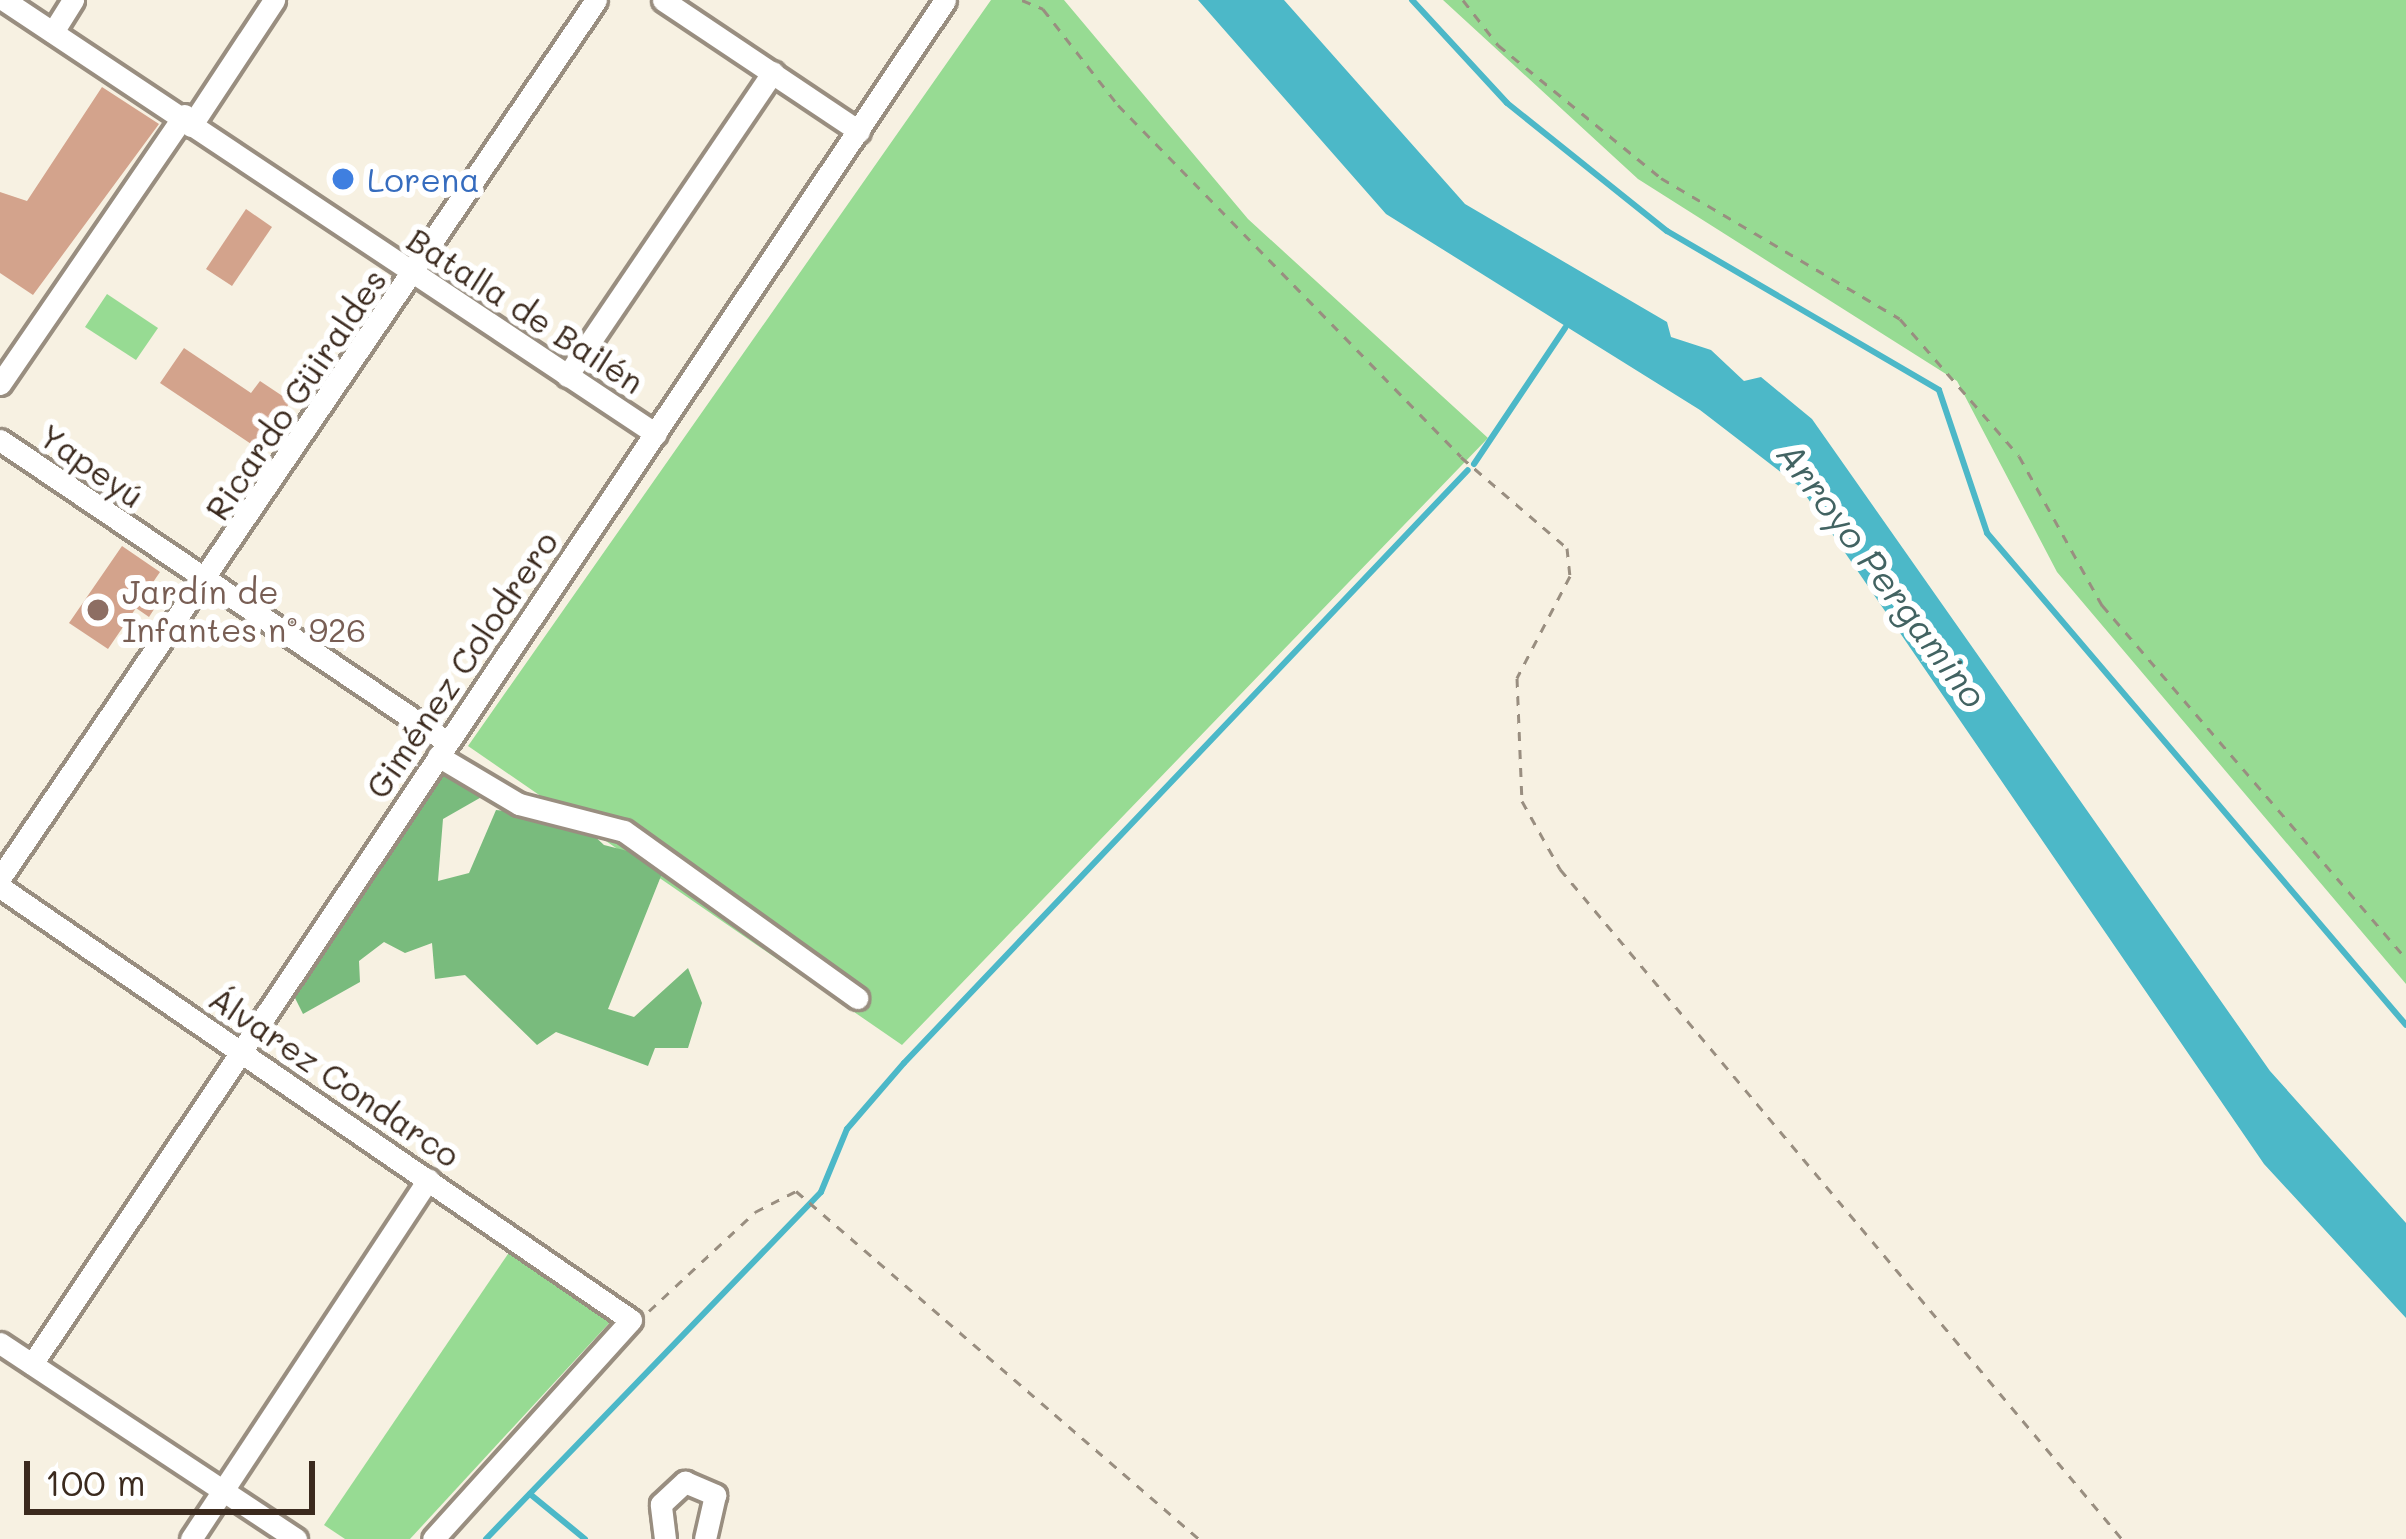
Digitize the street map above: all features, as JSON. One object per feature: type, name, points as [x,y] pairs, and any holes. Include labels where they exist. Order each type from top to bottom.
[{"type":"street","name":"Batalla de Bailén","points":[[4,0],[412,276],[656,434]]},
{"type":"street","points":[[53,32],[74,0]]},
{"type":"street","points":[[0,384],[274,0]]},
{"type":"street","name":"Ricardo Güiraldes","points":[[0,883],[206,587],[596,0]]},
{"type":"street","points":[[664,0],[859,131]]},
{"type":"street","name":"Giménez Colodrero","points":[[32,1364],[945,0]]},
{"type":"street","points":[[567,376],[773,72]]},
{"type":"street","name":"Yapeyú","points":[[0,440],[518,804],[624,831],[857,998]]},
{"type":"street","name":"Álvarez Condarco","points":[[0,883],[632,1320]]},
{"type":"street","points":[[191,1539],[428,1179]]},
{"type":"street","points":[[433,1539],[632,1320]]},
{"type":"street","points":[[0,1343],[296,1539]]},
{"type":"street","points":[[664,1539],[661,1504],[685,1482],[715,1495],[705,1539]]},
{"type":"path","points":[[1022,0],[1043,9],[1118,105],[1461,458],[1567,548],[1570,576],[1516,678],[1522,801],[1560,869],[2122,1539]]},
{"type":"path","points":[[1463,0],[1498,45],[1661,178],[1900,320],[2019,456],[2102,605],[2406,959]]},
{"type":"path","points":[[632,1320],[664,1304],[755,1212],[796,1191],[1199,1539]]},
{"type":"green space","points":[[991,0],[1064,0],[1248,219],[1488,438],[902,1045],[468,746]]},
{"type":"green space","points":[[1443,0],[2406,0],[2406,984],[2057,572],[1957,381],[1638,179]]},
{"type":"green space","points":[[107,294],[158,328],[136,360],[85,327]]},
{"type":"green space","points":[[438,768],[485,795],[443,819],[438,881],[469,873],[496,810],[576,819],[604,845],[667,861],[608,1009],[634,1017],[688,968],[702,1003],[688,1048],[655,1048],[648,1066],[556,1032],[537,1045],[465,975],[435,979],[432,943],[405,953],[384,942],[359,961],[360,982],[303,1014],[293,994],[310,956]]},
{"type":"green space","points":[[512,1248],[612,1320],[410,1539],[345,1539],[324,1525]]},
{"type":"water","name":"Arroyo Pergamino","points":[[1198,0],[1284,0],[1465,204],[1667,322],[1671,337],[1711,350],[1744,381],[1761,377],[1812,419],[2270,1071],[2406,1223],[2406,1318],[2264,1164],[1800,487],[1700,410],[1386,214]]},
{"type":"building","points":[[102,87],[159,124],[33,295],[0,273],[0,192],[27,201]]},
{"type":"building","points":[[246,209],[272,227],[232,286],[206,269]]},
{"type":"building","points":[[184,348],[251,393],[260,381],[290,401],[270,442],[257,448],[160,383]]},
{"type":"building","points":[[122,546],[160,572],[145,594],[158,603],[149,617],[136,608],[108,649],[69,623]]},
{"type":"waterway","points":[[1412,0],[1507,103],[1667,231],[1939,390],[1987,533],[2406,1025]]},
{"type":"waterway","points":[[1474,464],[1565,328]]},
{"type":"waterway","points":[[486,1539],[821,1192],[847,1129],[904,1063],[1468,470]]},
{"type":"waterway","points":[[530,1494],[585,1539]]},
{"type":"place","name":"Lorena","points":[[343,179]]},
{"type":"place","name":"Jardín de Infantes nº 926","points":[[98,610]]}]
